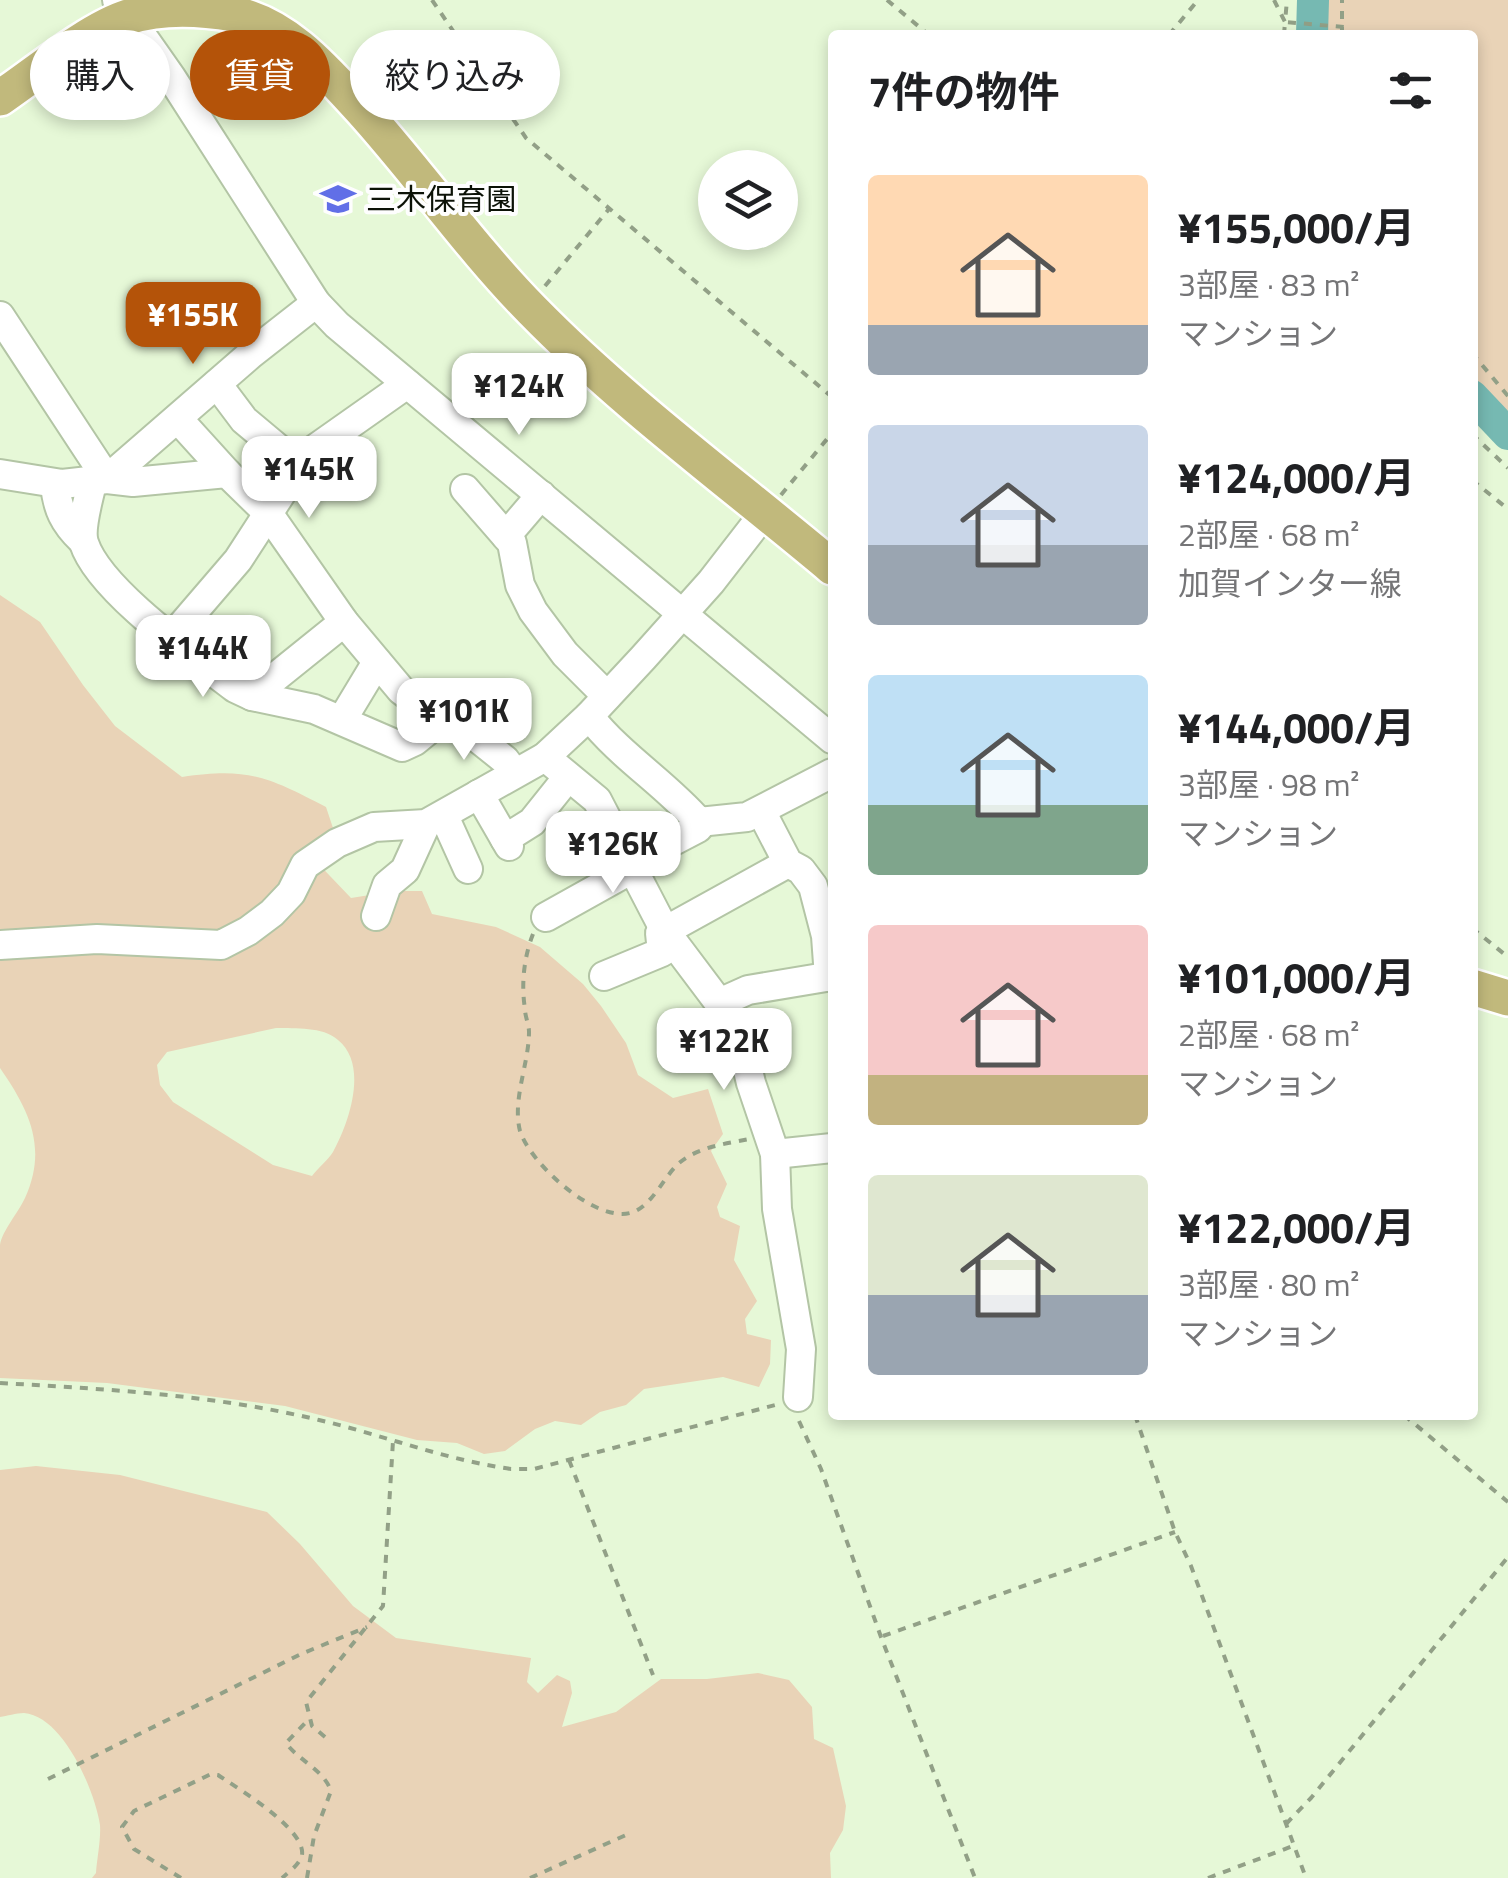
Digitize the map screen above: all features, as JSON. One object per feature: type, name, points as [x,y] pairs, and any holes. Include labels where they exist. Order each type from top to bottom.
[{"type":"main road","points":[[0,98],[102,30],[126,6],[237,15],[267,26],[329,74],[528,306],[584,361],[777,500],[828,561]]},
{"type":"main road","points":[[1478,989],[1508,998]]},
{"type":"street","points":[[126,6],[316,303],[337,325],[828,735]]},
{"type":"street","points":[[82,540],[100,481],[316,303]]},
{"type":"street","points":[[0,316],[100,481]]},
{"type":"street","points":[[218,384],[244,420],[299,466]]},
{"type":"street","points":[[175,640],[178,630],[238,560],[312,451],[407,384]]},
{"type":"street","points":[[178,419],[268,513],[344,622],[402,690],[433,712],[466,728],[514,772]]},
{"type":"street","points":[[0,474],[56,484],[122,483],[227,473]]},
{"type":"street","points":[[517,474],[473,498],[512,544],[520,585],[533,611],[598,706],[611,744],[674,793],[699,822],[761,811],[828,775]]},
{"type":"street","points":[[56,484],[56,503],[64,519],[116,589],[235,688],[252,696],[314,709],[402,747],[415,741],[433,712]]},
{"type":"street","points":[[506,536],[541,495]]},
{"type":"street","points":[[0,945],[97,938],[220,945],[272,913],[291,892],[305,865],[337,843],[374,827],[435,820],[546,756],[682,616],[777,500]]},
{"type":"street","points":[[252,696],[344,622]]},
{"type":"street","points":[[342,720],[377,662]]},
{"type":"street","points":[[546,756],[597,800],[664,930],[738,1028],[772,1145],[777,1209],[801,1349],[798,1396]]},
{"type":"street","points":[[478,794],[507,842],[532,822],[568,777]]},
{"type":"street","points":[[761,811],[788,863],[802,870],[812,886],[828,952]]},
{"type":"street","points":[[435,820],[468,868]]},
{"type":"street","points":[[376,916],[387,885],[405,870],[435,820]]},
{"type":"street","points":[[546,917],[698,828],[702,822]]},
{"type":"street","points":[[604,976],[662,952],[660,933],[664,930],[788,863]]},
{"type":"street","points":[[675,1048],[748,990],[828,977]]},
{"type":"street","points":[[772,1145],[828,1148]]},
{"type":"path","points":[[432,0],[526,138],[828,394]]},
{"type":"path","points":[[888,0],[923,30]]},
{"type":"path","points":[[1172,30],[1198,0]]},
{"type":"path","points":[[1274,0],[1284,22]]},
{"type":"path","points":[[1284,30],[1288,0]]},
{"type":"path","points":[[1342,0],[1343,30]]},
{"type":"path","points":[[1284,22],[1344,27]]},
{"type":"path","points":[[528,306],[609,209]]},
{"type":"path","points":[[1478,360],[1508,396]]},
{"type":"path","points":[[777,500],[828,439]]},
{"type":"path","points":[[1478,440],[1508,468]]},
{"type":"path","points":[[1478,485],[1508,509]]},
{"type":"path","points":[[546,917],[534,931],[527,949],[524,1007],[529,1031],[518,1107],[528,1150],[541,1167],[606,1212],[630,1213],[646,1204],[678,1164],[692,1154],[719,1144],[772,1145]]},
{"type":"path","points":[[1478,933],[1508,957]]},
{"type":"path","points":[[0,1384],[94,1388],[204,1401],[318,1420],[511,1469],[534,1469],[748,1414],[798,1396],[797,1416],[821,1468],[881,1637],[975,1878]]},
{"type":"path","points":[[1137,1420],[1306,1878]]},
{"type":"path","points":[[1410,1420],[1508,1502]]},
{"type":"path","points":[[325,1737],[309,1719],[306,1702],[384,1606],[394,1441]]},
{"type":"path","points":[[569,1460],[653,1675]]},
{"type":"path","points":[[881,1637],[1175,1532]]},
{"type":"path","points":[[1286,1824],[1508,1556]]},
{"type":"path","points":[[48,1779],[301,1654],[367,1627]]},
{"type":"path","points":[[307,1878],[314,1836],[331,1790],[329,1783],[286,1743],[309,1719]]},
{"type":"path","points":[[181,1878],[134,1849],[122,1827],[134,1811],[211,1774],[263,1806],[294,1834],[302,1851],[301,1859],[282,1878]]},
{"type":"path","points":[[530,1878],[626,1835]]},
{"type":"path","points":[[1208,1878],[1293,1846]]},
{"type":"shaded area","points":[[1327,0],[1508,0],[1508,419],[1478,390],[1478,30],[1324,30]]},
{"type":"shaded area","points":[[0,595],[40,622],[115,726],[182,777],[224,773],[257,777],[326,807],[334,831],[309,854],[351,898],[422,891],[432,914],[496,927],[540,947],[583,984],[601,1006],[626,1043],[638,1075],[673,1098],[708,1089],[723,1134],[711,1151],[727,1184],[717,1207],[720,1217],[740,1226],[734,1260],[757,1301],[745,1319],[747,1334],[771,1340],[770,1364],[759,1387],[723,1377],[644,1389],[626,1405],[600,1412],[581,1425],[555,1421],[535,1429],[505,1451],[484,1454],[457,1443],[417,1440],[285,1406],[107,1383],[0,1378],[0,1245],[32,1179],[35,1146],[27,1114],[0,1068]],"holes":[[[276,1028],[317,1030],[332,1036],[353,1064],[353,1094],[345,1126],[333,1152],[312,1176],[273,1165],[173,1102],[160,1085],[157,1065],[167,1052]]]},
{"type":"shaded area","points":[[36,1466],[120,1475],[267,1512],[353,1606],[396,1638],[531,1658],[527,1682],[538,1693],[557,1675],[570,1681],[572,1693],[562,1727],[616,1712],[661,1679],[758,1673],[789,1680],[812,1707],[814,1739],[833,1748],[846,1806],[843,1830],[830,1853],[831,1878],[92,1878],[96,1873],[100,1825],[92,1794],[75,1757],[52,1727],[38,1717],[24,1713],[0,1717],[0,1470]]},
{"type":"waterway","points":[[1312,30],[1313,0]]},
{"type":"waterway","points":[[1478,402],[1508,434]]},
{"type":"place","name":"三木保育園","points":[[338,199]]}]
